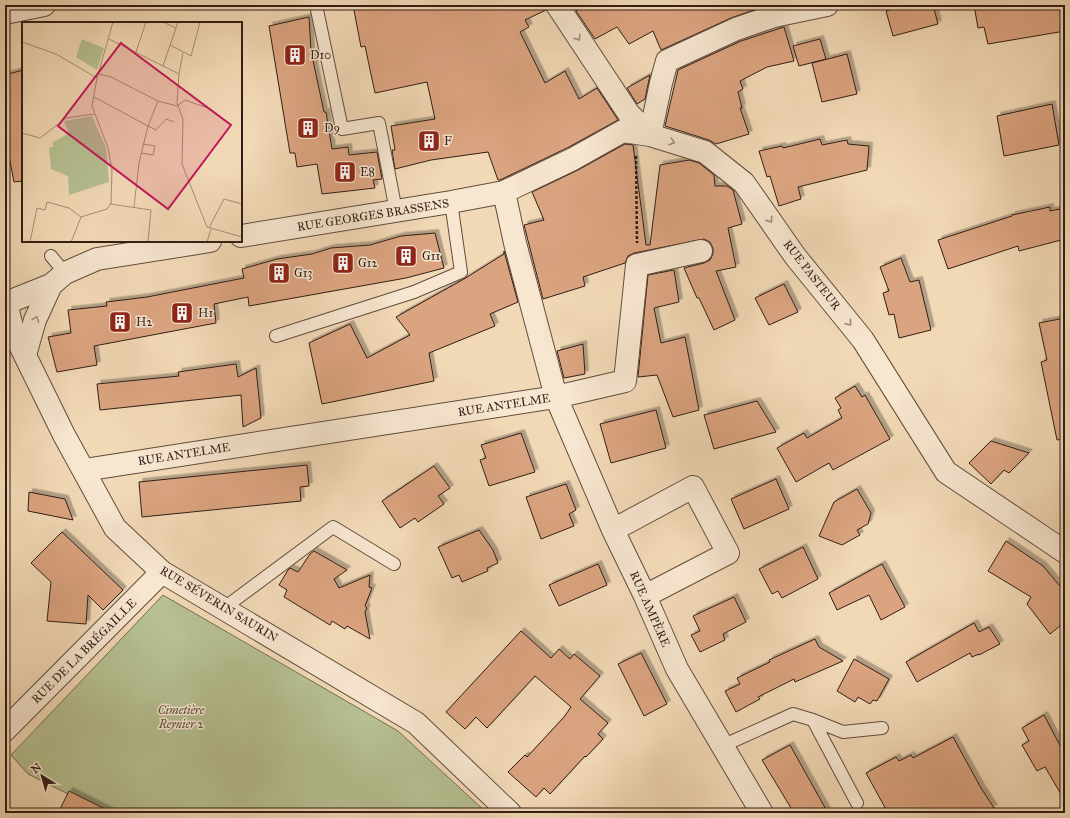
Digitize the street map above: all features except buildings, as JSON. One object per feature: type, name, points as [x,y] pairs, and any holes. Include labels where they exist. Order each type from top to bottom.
[{"type":"street","points":[[5,13],[44,5]]},
{"type":"street","name":"RUE PASTEUR","points":[[557,5],[643,133],[705,152],[744,183],[795,256],[863,340],[946,472],[1065,552]]},
{"type":"street","points":[[504,192],[573,159],[622,131],[643,133],[668,61],[736,28],[774,16],[827,5]]},
{"type":"street","name":"RUE GEORGES BRASSENS","points":[[242,236],[504,192]]},
{"type":"street","name":"RUE ANTELME","points":[[84,470],[556,397],[515,243],[504,192]]},
{"type":"street","points":[[6,301],[58,279],[97,259],[204,242]]},
{"type":"street","points":[[556,397],[625,381],[637,265],[700,251]]},
{"type":"street","points":[[25,354],[35,320],[58,279]]},
{"type":"street","name":"RUE SÉVERIN SAURIN","points":[[6,301],[9,332],[25,354],[64,435],[115,528],[162,572],[416,723],[510,813]]},
{"type":"street","name":"RUE AMPÈRE","points":[[556,397],[613,530],[645,596],[677,669],[762,813]]},
{"type":"street","points":[[613,530],[693,487],[728,553],[645,596]]},
{"type":"street","name":"RUE DE LA BRÉGAILLE","points":[[5,730],[162,572]]},
{"type":"lane","points":[[316,5],[342,128],[378,123],[396,211]]},
{"type":"lane","points":[[276,336],[414,292],[461,272],[451,202]]},
{"type":"lane","points":[[51,256],[58,279]]},
{"type":"lane","points":[[224,608],[333,527],[394,564]]},
{"type":"lane","points":[[722,746],[794,714],[843,732],[882,728]]},
{"type":"lane","points":[[813,720],[857,803]]},
{"type":"path","points":[[637,265],[643,133]]},
{"type":"green space","name":"Cimetière Reynier 2","points":[[163,595],[398,731],[487,813],[94,813],[96,808],[28,774],[11,755]]},
{"type":"place","name":"D10","points":[[295,55]]},
{"type":"place","name":"D9","points":[[308,128]]},
{"type":"place","name":"F","points":[[429,141]]},
{"type":"place","name":"E8","points":[[345,172]]},
{"type":"place","name":"G11","points":[[406,256]]},
{"type":"place","name":"G12","points":[[343,263]]},
{"type":"place","name":"G13","points":[[279,273]]},
{"type":"place","name":"H1","points":[[182,313]]},
{"type":"place","name":"H2","points":[[120,322]]}]
